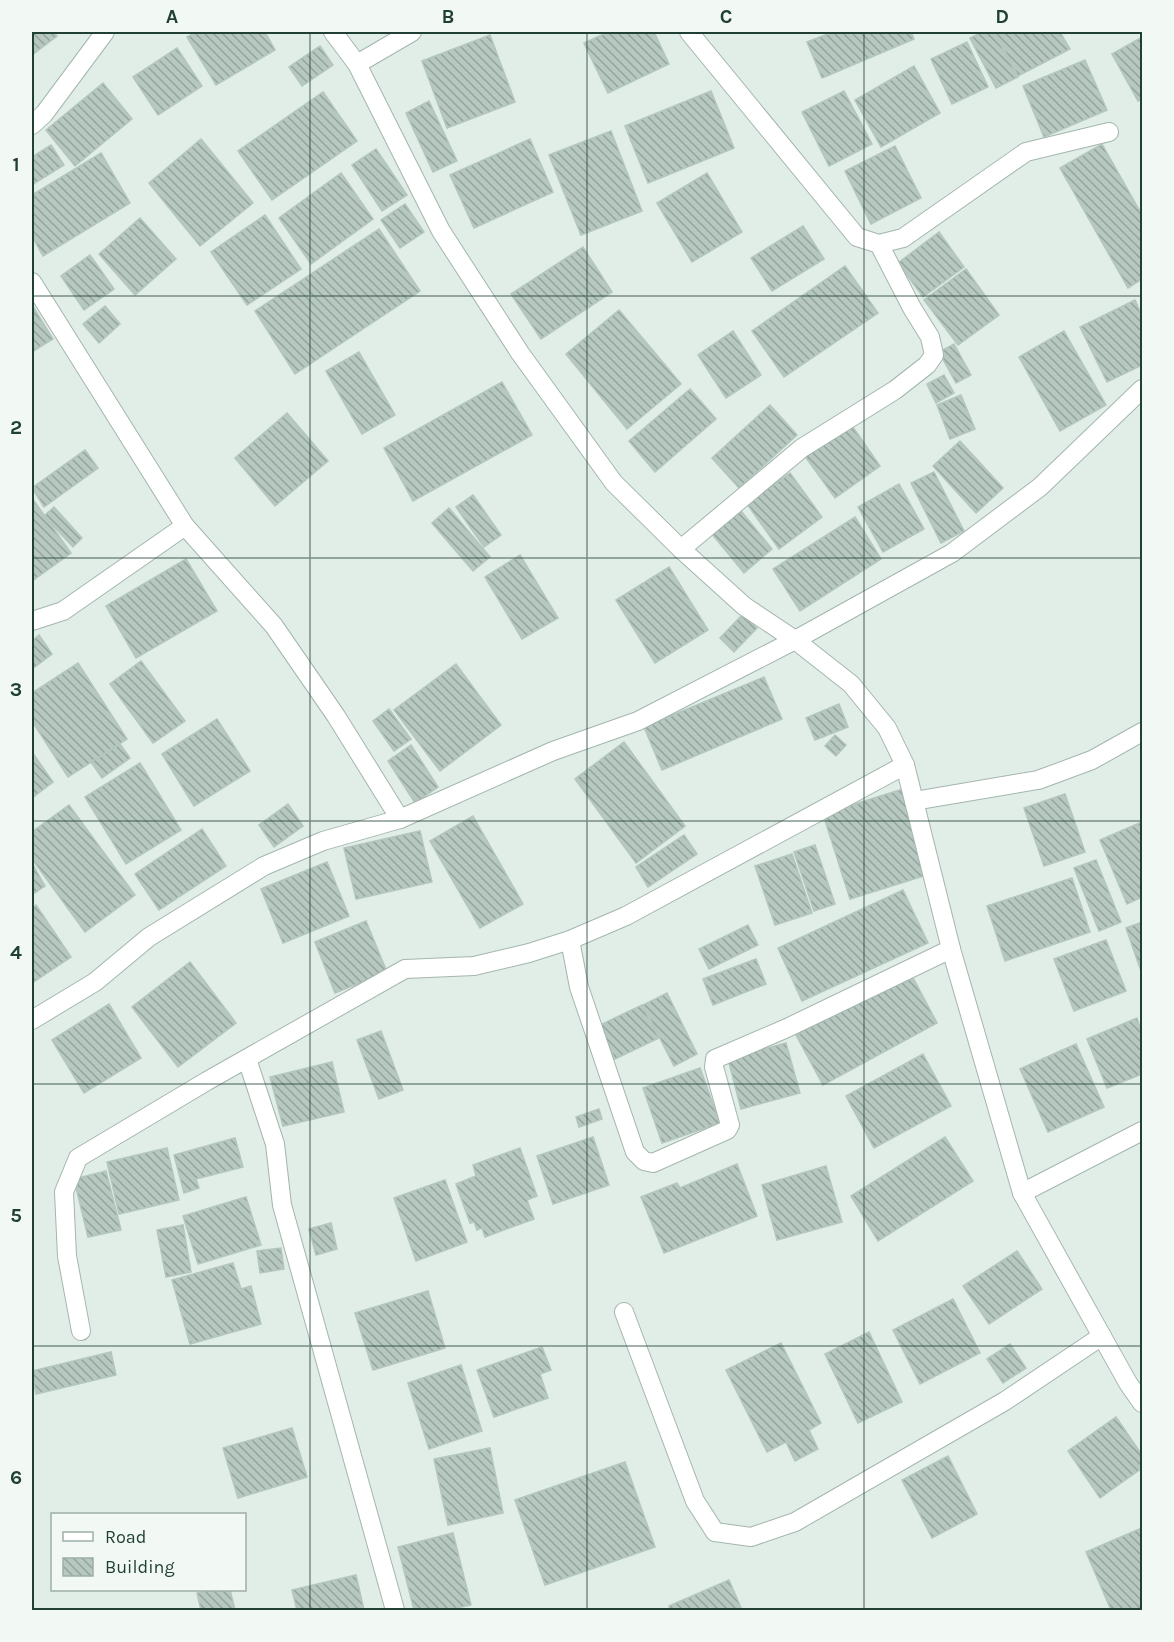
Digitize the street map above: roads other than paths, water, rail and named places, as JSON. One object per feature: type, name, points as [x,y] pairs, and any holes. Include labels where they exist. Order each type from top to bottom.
[{"type":"street","points":[[32,125],[44,114],[105,32]]},
{"type":"street","points":[[333,32],[357,64],[441,231],[520,353],[614,483],[681,549],[744,606],[795,640],[851,684],[887,728],[904,765],[951,949],[1022,1193],[1128,1383],[1143,1403]]},
{"type":"street","points":[[357,64],[412,32]]},
{"type":"street","points":[[689,32],[857,237],[879,244],[903,238],[1026,152],[1109,132]]},
{"type":"street","points":[[681,549],[802,447],[895,390],[927,365],[934,355],[930,337],[912,308],[879,244]]},
{"type":"street","points":[[32,282],[185,526],[274,626],[336,716],[400,819]]},
{"type":"street","points":[[32,1020],[95,982],[149,938],[264,867],[323,841],[400,819],[553,751],[638,721],[795,640],[952,553],[1040,487],[1143,389]]},
{"type":"street","points":[[32,621],[63,611],[185,526]]},
{"type":"street","points":[[914,801],[1038,780],[1092,760],[1143,732]]},
{"type":"street","points":[[81,1331],[67,1256],[64,1192],[78,1158],[405,969],[474,966],[529,953],[570,940],[626,916],[904,765]]},
{"type":"street","points":[[570,940],[579,987],[635,1152],[644,1161],[653,1163],[727,1130],[730,1125],[714,1067],[715,1059],[787,1028],[951,949]]},
{"type":"street","points":[[247,1059],[275,1144],[282,1205],[395,1611]]},
{"type":"street","points":[[1022,1193],[1143,1131]]},
{"type":"street","points":[[624,1312],[694,1501],[715,1532],[751,1537],[795,1522],[1005,1401],[1102,1336]]}]
